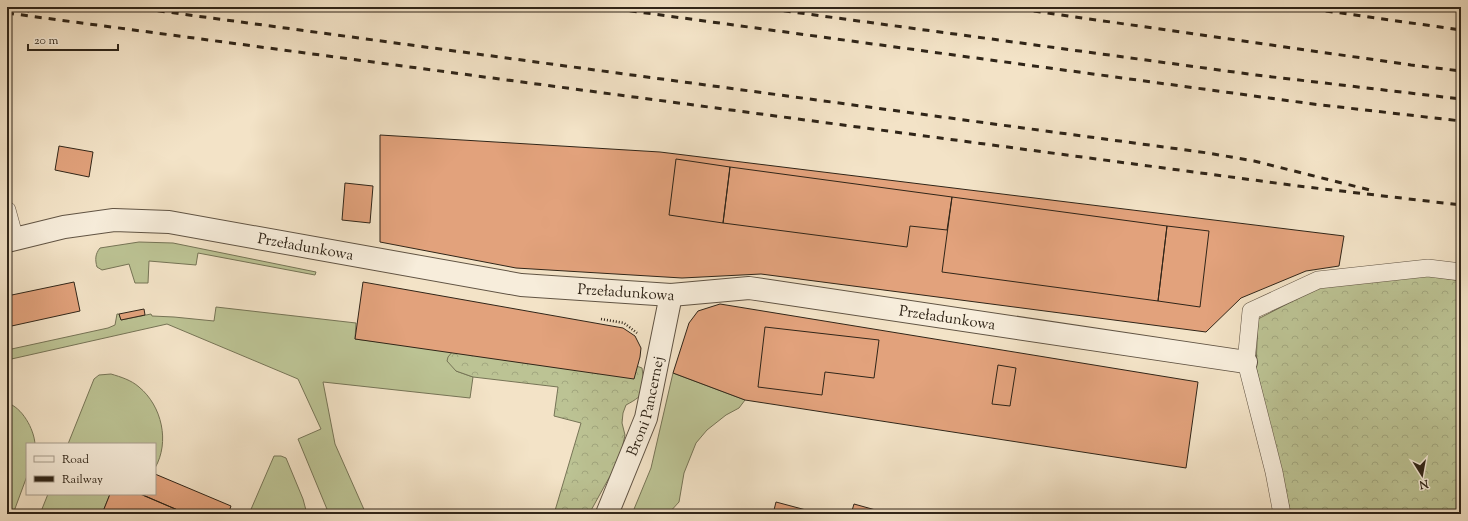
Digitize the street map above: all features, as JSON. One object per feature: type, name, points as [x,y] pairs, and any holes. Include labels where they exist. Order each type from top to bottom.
[{"type":"street","name":"Przeładunkowa","points":[[11,240],[64,227],[114,220],[169,222],[520,285],[671,295],[749,288],[1246,362]]},
{"type":"street","name":"Broni Pancernej","points":[[607,514],[646,418],[671,295]]},
{"type":"lane","points":[[7,210],[11,240]]},
{"type":"lane","points":[[1282,514],[1274,472],[1246,362],[1251,311],[1318,280],[1428,268],[1461,272]]},
{"type":"green space","points":[[139,242],[173,243],[316,272],[315,275],[198,253],[196,265],[149,261],[148,283],[135,283],[129,264],[102,270],[97,267],[96,257],[100,248]]},
{"type":"green space","points":[[1425,275],[1461,281],[1461,514],[1291,514],[1256,367],[1258,319],[1318,288]]},
{"type":"green space","points":[[216,307],[356,323],[355,339],[453,351],[456,371],[473,377],[470,398],[323,382],[335,444],[366,514],[329,514],[298,439],[321,429],[298,379],[167,324],[7,360],[7,350],[108,328],[115,325],[117,314],[119,314],[121,320],[151,314],[152,316],[214,321]]},
{"type":"green space","points":[[453,351],[628,363],[642,368],[644,382],[643,391],[638,398],[626,405],[623,413],[622,423],[625,435],[620,458],[589,514],[554,514],[581,423],[554,416],[558,387],[473,377],[456,371],[447,361],[448,357]]},
{"type":"green space","points":[[673,373],[745,400],[739,408],[726,415],[707,430],[696,443],[684,473],[679,502],[668,514],[632,514],[651,468]]},
{"type":"green space","points":[[111,374],[129,381],[139,387],[153,404],[158,414],[163,436],[160,458],[156,466],[156,443],[68,443],[94,379],[99,375]]},
{"type":"green space","points":[[7,403],[18,409],[26,419],[30,425],[35,443],[26,443],[26,479],[13,514],[7,514]]},
{"type":"green space","points":[[274,456],[286,458],[303,499],[307,514],[249,514]]},
{"type":"green space","points":[[48,495],[110,495],[102,514],[40,514]]},
{"type":"building","points":[[380,135],[660,152],[1344,236],[1339,266],[1306,271],[1241,298],[1206,332],[761,274],[682,278],[516,268],[380,242]]},
{"type":"building","points":[[59,146],[93,152],[89,177],[55,170]]},
{"type":"building","points":[[676,159],[730,167],[723,223],[669,215]]},
{"type":"building","points":[[730,167],[952,197],[947,230],[910,226],[907,247],[723,223]]},
{"type":"building","points":[[345,183],[373,186],[370,223],[342,220]]},
{"type":"building","points":[[952,197],[1167,226],[1158,301],[942,272]]},
{"type":"building","points":[[1167,226],[1209,231],[1200,307],[1158,301]]},
{"type":"building","points":[[74,282],[80,311],[7,327],[7,296]]},
{"type":"building","points":[[363,282],[623,328],[635,336],[641,348],[634,379],[355,339]]},
{"type":"building","points":[[720,304],[1198,382],[1186,468],[745,400],[673,373],[689,323],[698,311]]},
{"type":"building","points":[[144,309],[145,315],[121,320],[119,314]]},
{"type":"building","points":[[765,327],[879,340],[874,378],[825,372],[822,395],[758,387]]},
{"type":"building","points":[[998,365],[1016,368],[1010,406],[992,404]]},
{"type":"building","points":[[156,474],[231,506],[228,514],[187,514],[143,495],[156,495]]},
{"type":"building","points":[[110,495],[142,495],[187,514],[102,514]]},
{"type":"building","points":[[776,502],[821,514],[773,514]]},
{"type":"building","points":[[854,504],[890,514],[851,514]]},
{"type":"building","points":[[257,511],[267,513],[267,514],[256,514]]},
{"type":"railway","points":[[13,7],[29,11]]},
{"type":"railway","points":[[130,7],[1208,153],[1254,161],[1370,190]]},
{"type":"railway","points":[[602,7],[1313,104],[1461,121]]},
{"type":"railway","points":[[756,7],[1256,75],[1461,99]]},
{"type":"railway","points":[[1006,7],[1461,71]]},
{"type":"railway","points":[[1298,7],[1461,30]]},
{"type":"railway","points":[[1432,7],[1461,11]]},
{"type":"railway","points":[[7,13],[1298,186],[1461,205]]}]
